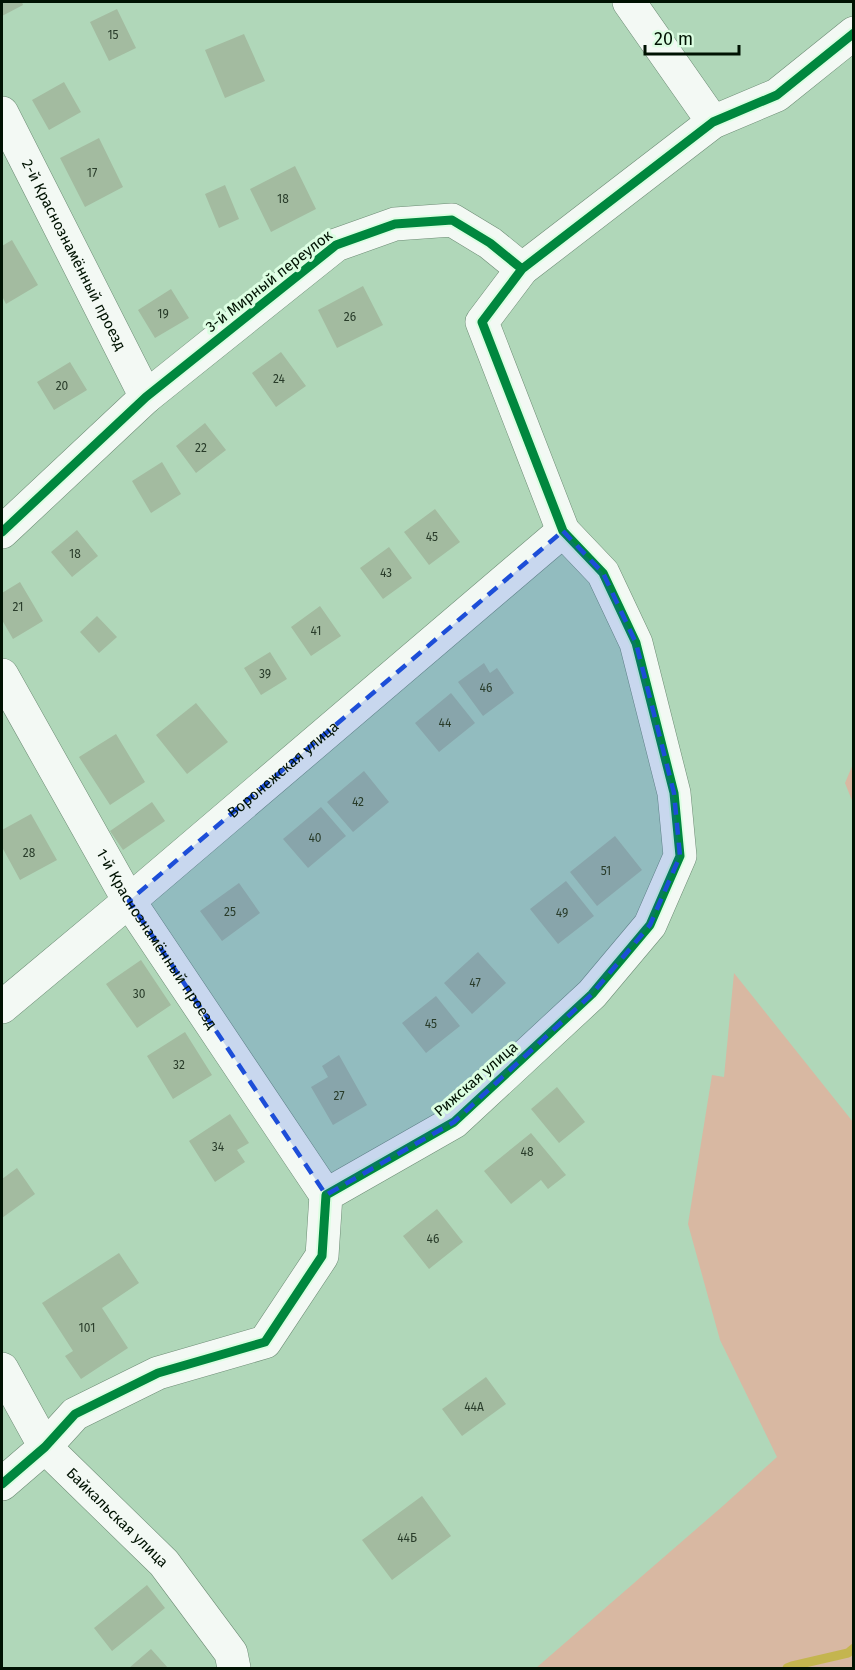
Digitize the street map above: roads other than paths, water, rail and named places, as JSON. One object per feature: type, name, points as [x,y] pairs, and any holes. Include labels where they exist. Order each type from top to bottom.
[{"type":"street","points":[[629,2],[713,122]]},
{"type":"street","points":[[563,531],[482,322],[522,269],[713,122],[777,95],[854,33]]},
{"type":"street","name":"2-й Краснознамённый проезд","points":[[2,113],[146,397]]},
{"type":"street","name":"3-й Мирный переулок","points":[[2,532],[146,397],[336,244],[395,224],[452,220],[490,243],[522,269]]},
{"type":"street","name":"Воронежская улица","points":[[2,1007],[563,531]]},
{"type":"street","name":"Рижская улица","points":[[326,1195],[454,1122],[592,994],[650,925],[680,856],[674,793],[636,643],[603,573],[563,531]]},
{"type":"street","name":"1-й Краснознамённый проезд","points":[[2,675],[129,901],[326,1195]]},
{"type":"street","points":[[2,1484],[45,1447],[75,1414],[158,1374],[265,1342],[322,1256],[326,1195]]},
{"type":"street","name":"Байкальская улица","points":[[2,1368],[45,1447],[164,1563],[231,1653],[234,1668]]},
{"type":"waterway","points":[[787,1668],[848,1653],[854,1648]]}]
